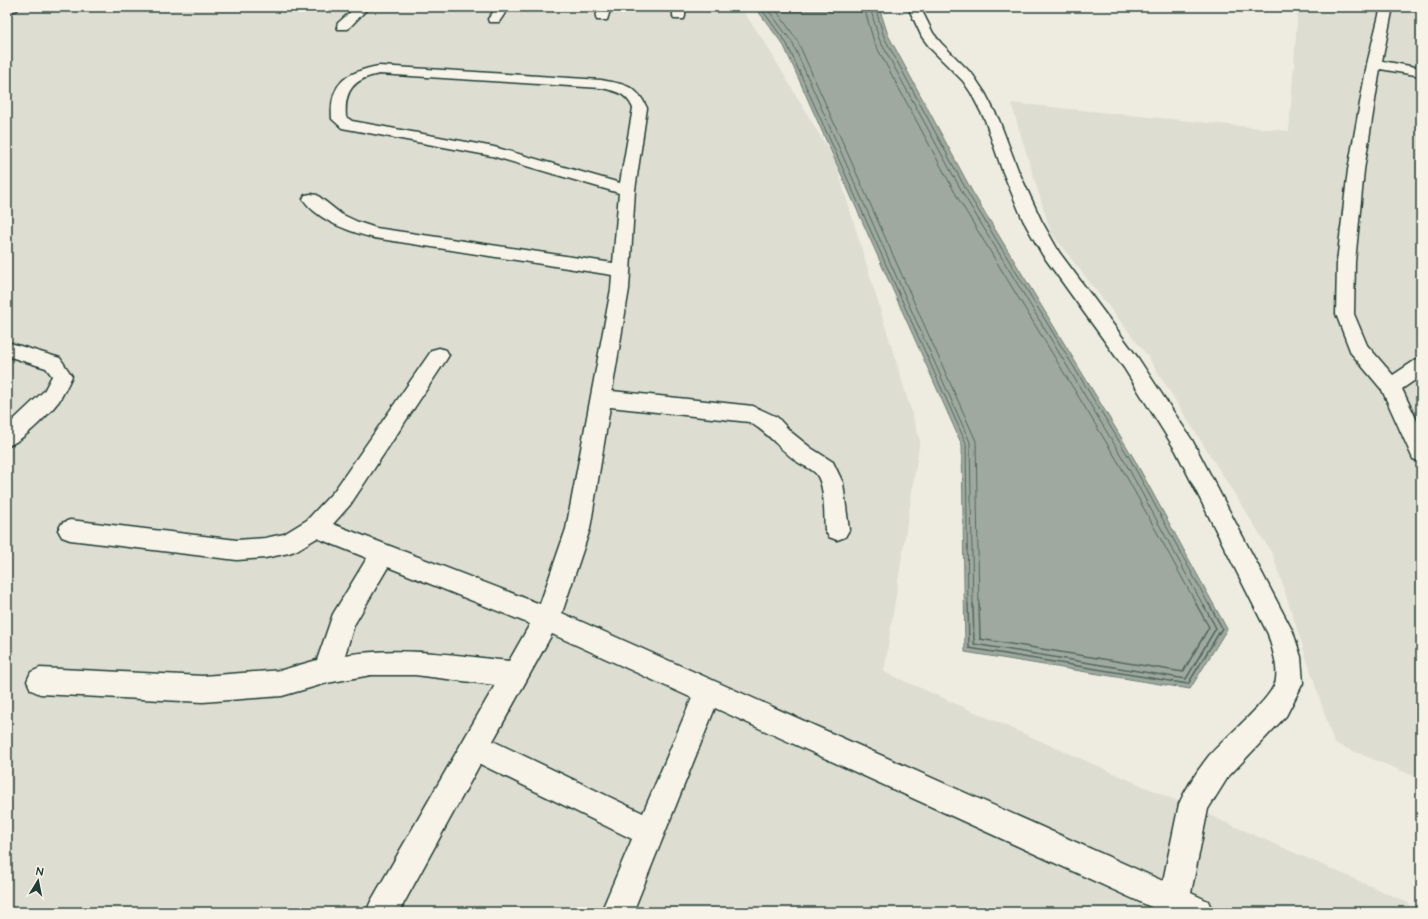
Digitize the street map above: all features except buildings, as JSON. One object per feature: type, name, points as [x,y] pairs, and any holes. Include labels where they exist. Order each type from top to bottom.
[{"type":"lane","points":[[7,9],[13,7]]},
{"type":"lane","points":[[343,26],[362,7]]},
{"type":"lane","points":[[494,19],[503,7]]},
{"type":"lane","points":[[315,527],[547,619],[1185,907],[1194,804],[1218,767],[1276,707],[1290,683],[1288,657],[1280,632],[1184,446],[1131,363],[1050,254],[1032,220],[1010,170],[992,120],[978,93],[968,78],[936,46],[927,34],[914,7]]},
{"type":"lane","points":[[1387,7],[1374,64],[1356,170],[1346,262],[1345,314],[1358,348],[1391,386],[1421,453]]},
{"type":"lane","points":[[1374,64],[1421,72]]},
{"type":"lane","points":[[382,912],[547,619],[578,529],[620,289],[627,190],[640,108],[637,99],[630,92],[625,89],[601,84],[379,70],[365,72],[350,79],[342,88],[338,115],[339,119],[348,125],[494,152],[627,190]]},
{"type":"lane","points":[[311,199],[335,218],[352,226],[374,233],[621,270]]},
{"type":"lane","points":[[7,349],[53,363],[62,376],[51,396],[26,422],[7,438]]},
{"type":"lane","points":[[70,530],[237,550],[265,548],[289,543],[315,527],[342,498],[439,355]]},
{"type":"lane","points":[[1391,386],[1421,366]]},
{"type":"lane","points":[[601,398],[753,414],[768,423],[803,454],[826,468],[832,483],[837,530]]},
{"type":"lane","points":[[327,670],[342,622],[383,554]]},
{"type":"lane","points":[[40,680],[203,689],[282,683],[327,670],[371,664],[415,664],[516,675]]},
{"type":"lane","points":[[617,912],[708,692]]},
{"type":"lane","points":[[475,748],[650,832]]},
{"type":"shaded area","points":[[7,7],[740,7],[764,41],[835,161],[920,440],[884,672],[1409,903],[1410,912],[7,912]]},
{"type":"shaded area","points":[[1298,7],[1421,7],[1421,779],[1334,743],[1273,555],[1146,354],[1051,233],[1011,103],[1289,131]]},
{"type":"water","points":[[755,7],[879,7],[888,35],[973,193],[1133,457],[1227,629],[1190,689],[965,652],[962,445],[784,46]]}]
